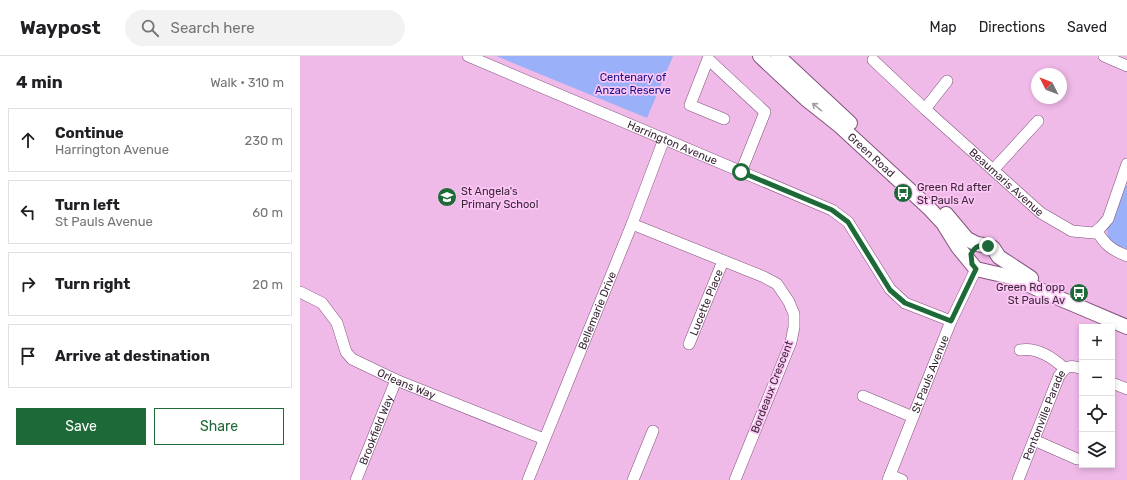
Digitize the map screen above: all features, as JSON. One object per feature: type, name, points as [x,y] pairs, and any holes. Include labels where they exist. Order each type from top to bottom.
[{"type":"main road","name":"Green Road","points":[[760,56],[806,99],[846,132],[928,207],[942,223],[958,247],[977,268]]},
{"type":"main road","name":"Green Road","points":[[778,56],[934,201],[950,217],[967,239],[989,248],[999,257],[1031,278],[1127,318]]},
{"type":"main road","points":[[977,268],[989,270],[994,266],[997,257],[989,248],[978,246],[973,250],[971,258],[977,268],[1011,277],[1127,327]]},
{"type":"street","name":"Harrington Avenue","points":[[468,56],[832,210],[848,222],[890,290],[905,303],[951,321]]},
{"type":"street","points":[[1104,56],[1127,66]]},
{"type":"street","points":[[724,119],[690,105],[708,60],[764,112],[741,172]]},
{"type":"street","name":"Beaumaris Avenue","points":[[873,60],[925,109],[1041,213],[1072,231],[1094,233],[1097,231]]},
{"type":"street","points":[[925,109],[948,81]]},
{"type":"street","points":[[993,170],[1038,121]]},
{"type":"street","name":"Bellemarie Drive","points":[[528,480],[632,224],[664,139]]},
{"type":"street","points":[[1127,164],[1108,219],[1097,231],[1103,241],[1114,250],[1127,256]]},
{"type":"street","name":"Bordeaux Crescent","points":[[632,224],[764,277],[777,284],[789,302],[794,314],[794,327],[791,342],[735,480]]},
{"type":"street","name":"Lucette Place","points":[[689,344],[722,261]]},
{"type":"street","name":"St Pauls Avenue","points":[[889,478],[951,321],[977,268]]},
{"type":"street","name":"Orleans Way","points":[[300,292],[322,303],[337,323],[346,352],[352,359],[396,380],[544,439]]},
{"type":"street","points":[[1020,350],[1029,348],[1053,357],[1064,368]]},
{"type":"street","name":"Pentonville Parade","points":[[1018,480],[1059,376],[1064,368],[1071,366],[1079,368]]},
{"type":"street","name":"Brookfield Way","points":[[356,480],[396,380]]},
{"type":"street","points":[[1115,384],[1127,389]]},
{"type":"street","points":[[863,396],[913,417]]},
{"type":"street","points":[[633,480],[653,431]]},
{"type":"street","points":[[1034,440],[1077,459]]},
{"type":"street","points":[[889,478],[902,480]]},
{"type":"green space","name":"Centenary of Anzac Reserve","points":[[496,56],[673,56],[647,118]]},
{"type":"green space","points":[[1127,184],[1127,249],[1112,243],[1108,239],[1107,228]]},
{"type":"place","name":"Green Rd after St Pauls Av","points":[[903,193]]},
{"type":"place","name":"St Angela's Primary School","points":[[447,197]]},
{"type":"place","name":"Green Rd opp St Pauls Av","points":[[1079,293]]},
{"type":"route","points":[[741,172],[832,210],[848,222],[890,290],[905,303],[951,321],[976,269],[972,264],[971,254],[978,246],[988,246]]}]
